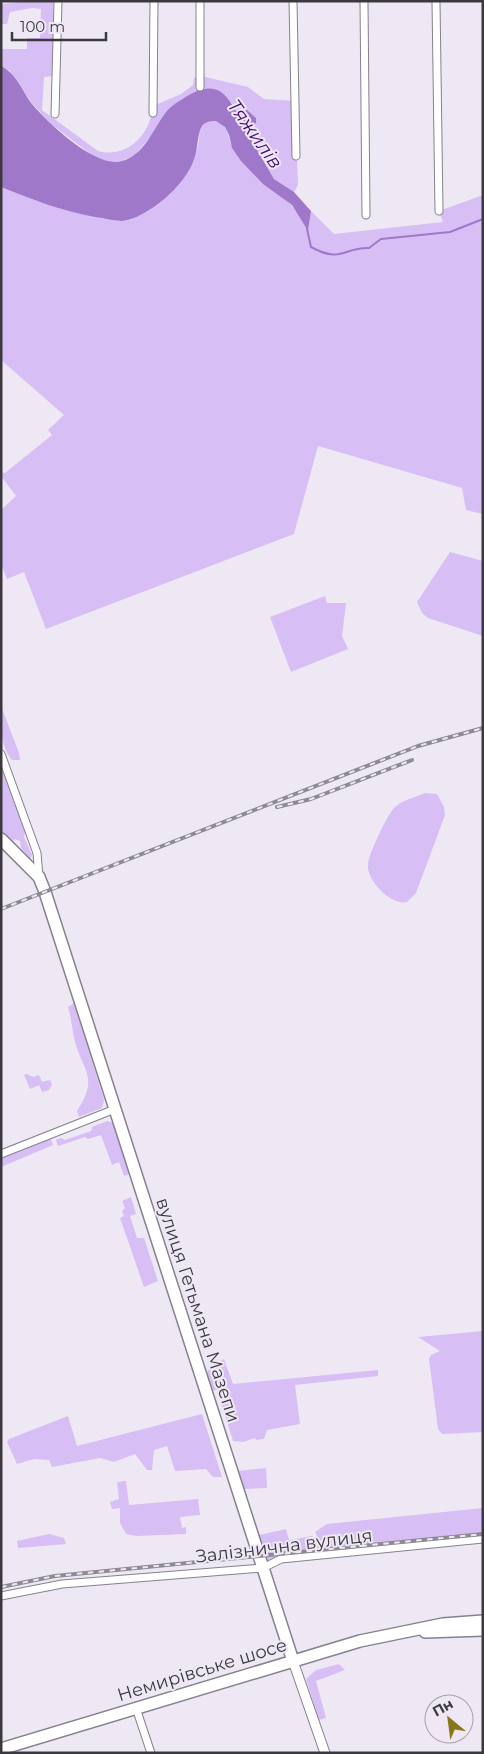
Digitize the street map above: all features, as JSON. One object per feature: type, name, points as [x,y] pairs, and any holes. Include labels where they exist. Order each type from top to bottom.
[{"type":"main road","name":"вулиця Гетьмана Мазепи","points":[[1,839],[39,877],[293,1661]]},
{"type":"main road","name":"Немирівське шосе","points":[[1,1749],[360,1641],[443,1624],[483,1621]]},
{"type":"main road","name":"Немирівське шосе","points":[[414,1631],[442,1633],[483,1630]]},
{"type":"street","points":[[55,114],[58,1]]},
{"type":"street","points":[[153,113],[154,1]]},
{"type":"street","points":[[200,1],[200,87]]},
{"type":"street","points":[[293,1],[296,156]]},
{"type":"street","points":[[364,1],[366,215]]},
{"type":"street","points":[[436,1],[439,211]]},
{"type":"street","name":"вулиця Гетьмана Мазепи","points":[[1,754],[37,853],[39,877]]},
{"type":"street","points":[[1,1154],[115,1109]]},
{"type":"street","name":"Залізнична вулиця","points":[[1,1596],[62,1584],[263,1568],[281,1559],[483,1539]]},
{"type":"street","name":"вулиця Гетьмана Мазепи","points":[[293,1661],[325,1753]]},
{"type":"street","points":[[136,1708],[151,1753]]},
{"type":"shaded area","points":[[53,1],[53,76],[44,77],[42,110],[98,151],[109,153],[128,148],[136,142],[148,126],[153,106],[181,94],[193,85],[194,78],[201,76],[248,87],[264,99],[295,101],[298,185],[294,192],[274,179],[246,131],[256,118],[246,110],[237,113],[231,102],[150,137],[135,155],[122,161],[109,163],[97,159],[51,124],[31,102],[9,70],[1,66],[1,49],[27,49],[27,38],[40,38],[41,9],[32,8],[10,12],[7,24],[1,24],[1,4]]},
{"type":"shaded area","points":[[1,66],[11,73],[32,104],[73,143],[99,158],[111,162],[122,161],[137,153],[167,111],[177,102],[205,89],[217,90],[223,93],[237,113],[247,110],[256,118],[256,123],[247,128],[246,131],[274,179],[294,192],[311,211],[308,231],[292,205],[263,184],[241,161],[232,148],[225,127],[216,121],[208,122],[202,126],[190,169],[175,189],[154,207],[132,219],[119,221],[83,215],[48,205],[1,187]]},
{"type":"shaded area","points":[[216,121],[221,123],[226,130],[233,148],[241,160],[292,206],[308,231],[311,211],[334,234],[443,222],[439,211],[483,195],[483,514],[466,510],[462,488],[318,446],[294,534],[46,629],[24,572],[7,579],[1,564],[1,510],[16,496],[1,476],[1,472],[5,473],[52,435],[48,430],[64,415],[1,360],[1,187],[48,205],[84,215],[116,221],[136,217],[148,212],[169,195],[186,173],[192,161],[197,149],[202,126],[208,122]]},
{"type":"shaded area","points":[[450,552],[483,561],[483,636],[428,618],[422,613],[417,602]]},
{"type":"shaded area","points":[[325,596],[327,603],[346,603],[342,636],[348,649],[291,672],[270,617]]},
{"type":"shaded area","points":[[1,706],[20,760],[12,760],[5,748],[2,735]]},
{"type":"shaded area","points":[[1,758],[27,824],[24,837],[32,855],[30,859],[21,848],[20,841],[15,839],[12,842],[1,830]]},
{"type":"shaded area","points":[[425,793],[437,794],[444,807],[445,815],[416,893],[407,902],[401,902],[387,896],[375,884],[368,870],[369,859],[379,835],[394,808],[405,801]]},
{"type":"shaded area","points":[[74,1003],[104,1100],[102,1108],[79,1117],[77,1111],[84,1099],[88,1081],[74,1038],[68,1007]]},
{"type":"shaded area","points":[[27,1074],[33,1077],[39,1075],[42,1082],[50,1080],[52,1085],[49,1090],[42,1092],[39,1085],[30,1089],[24,1075]]},
{"type":"shaded area","points":[[107,1121],[114,1123],[130,1174],[124,1176],[119,1162],[112,1165],[101,1135],[88,1139],[85,1137],[58,1146],[56,1140],[61,1138],[65,1140],[91,1131],[92,1127]]},
{"type":"shaded area","points":[[50,1137],[53,1145],[1,1167],[1,1156]]},
{"type":"shaded area","points":[[131,1197],[136,1214],[130,1216],[137,1238],[144,1238],[158,1281],[144,1287],[120,1218],[124,1216],[122,1211],[125,1208],[122,1201]]},
{"type":"shaded area","points":[[483,1331],[483,1432],[442,1434],[438,1429],[429,1359],[431,1355],[440,1351],[418,1337]]},
{"type":"shaded area","points":[[224,1359],[233,1384],[378,1370],[378,1376],[295,1385],[300,1424],[267,1430],[264,1439],[256,1440],[255,1438],[243,1442],[233,1441],[220,1399],[222,1398],[219,1389],[212,1391],[207,1373],[210,1367]]},
{"type":"shaded area","points":[[202,1414],[222,1477],[213,1477],[206,1469],[175,1471],[167,1446],[154,1450],[152,1470],[147,1470],[135,1454],[114,1462],[100,1458],[52,1467],[49,1460],[34,1459],[17,1464],[7,1442],[9,1439],[68,1416],[77,1446]]},
{"type":"shaded area","points":[[266,1468],[267,1488],[244,1489],[238,1471]]},
{"type":"shaded area","points":[[126,1481],[129,1505],[198,1499],[200,1515],[180,1517],[182,1528],[186,1527],[186,1534],[136,1536],[126,1534],[120,1523],[120,1508],[112,1509],[110,1502],[119,1499],[117,1482]]},
{"type":"shaded area","points":[[483,1508],[483,1539],[281,1559],[267,1566],[259,1535],[286,1529],[289,1540],[312,1536],[314,1539],[318,1538],[315,1532],[327,1524]]},
{"type":"shaded area","points":[[49,1534],[64,1538],[66,1544],[18,1548],[17,1541]]},
{"type":"shaded area","points":[[339,1664],[345,1670],[316,1681],[326,1718],[319,1720],[306,1679],[316,1670]]},
{"type":"waterway","name":"Тяжилів","points":[[307,229],[311,247],[321,252],[336,255],[360,248],[369,248],[381,239],[450,232],[483,219]]},
{"type":"railway","points":[[1,909],[418,746],[483,728]]},
{"type":"railway","points":[[277,807],[311,799],[412,760]]},
{"type":"railway","points":[[1,1587],[55,1576],[483,1534]]}]
